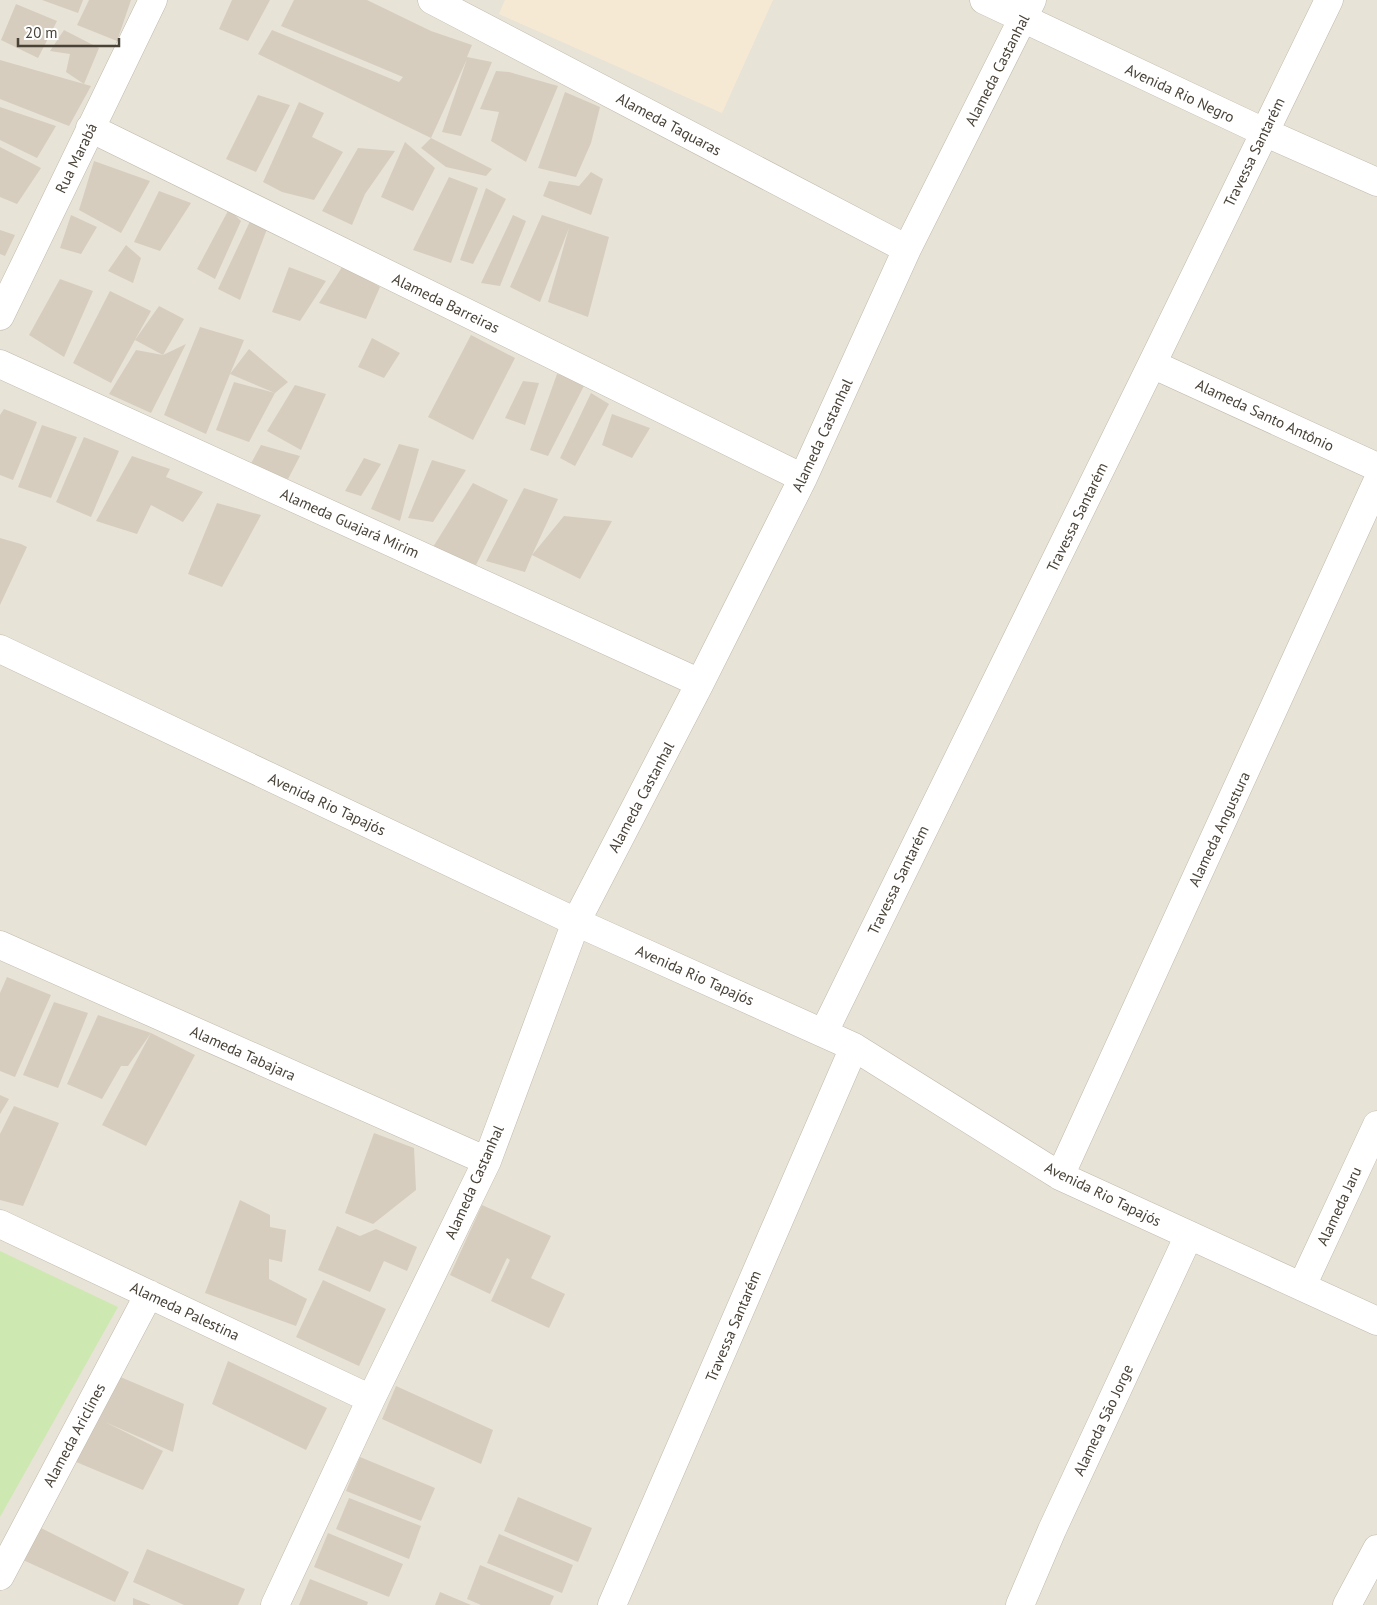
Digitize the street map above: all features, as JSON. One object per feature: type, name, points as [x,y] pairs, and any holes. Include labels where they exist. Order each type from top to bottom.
[{"type":"street","name":"Rua Marabá","points":[[0,316],[153,0]]},
{"type":"street","name":"Alameda Taquaras","points":[[432,0],[907,249]]},
{"type":"street","name":"Avenida Rio Negro","points":[[984,0],[1028,10],[1264,132],[1377,182]]},
{"type":"street","name":"Travessa Santarém","points":[[824,1032],[1329,0]]},
{"type":"street","name":"Alameda Castanhal","points":[[275,1605],[370,1398],[487,1161],[576,922],[700,683],[803,478],[907,249],[1028,10]]},
{"type":"street","name":"Alameda Barreiras","points":[[90,128],[803,478]]},
{"type":"street","name":"Alameda Guajará Mirim","points":[[0,364],[700,683]]},
{"type":"street","name":"Alameda Santo Antônio","points":[[1152,364],[1377,467]]},
{"type":"street","name":"Alameda Angustura","points":[[1060,1176],[1377,482]]},
{"type":"street","name":"Avenida Rio Tapajós","points":[[0,649],[576,922],[824,1032],[854,1047],[1060,1176],[1377,1321]]},
{"type":"street","name":"Alameda Tabajara","points":[[0,945],[487,1161]]},
{"type":"street","name":"Travessa Santarém","points":[[612,1605],[854,1047]]},
{"type":"street","name":"Alameda Jaru","points":[[1302,1286],[1377,1125]]},
{"type":"street","name":"Alameda Palestina","points":[[0,1224],[370,1398]]},
{"type":"street","name":"Alameda São Jorge","points":[[1020,1605],[1052,1530],[1189,1235]]},
{"type":"street","name":"Alameda Ariclines","points":[[0,1576],[148,1294]]},
{"type":"street","points":[[1347,1605],[1377,1549]]},
{"type":"shaded area","points":[[0,0],[1377,0],[1377,1605],[0,1605]]},
{"type":"shaded area","points":[[505,0],[773,0],[722,113],[499,14]]},
{"type":"green space","points":[[0,1251],[118,1307],[0,1517]]},
{"type":"building","points":[[42,0],[83,0],[78,13]]},
{"type":"building","points":[[89,0],[131,0],[117,41],[77,25]]},
{"type":"building","points":[[232,0],[270,0],[248,41],[219,29]]},
{"type":"building","points":[[294,0],[367,0],[431,31],[472,45],[467,57],[492,62],[461,136],[442,132],[467,59],[431,138],[258,54],[272,30],[399,82],[403,77],[281,26]]},
{"type":"building","points":[[16,4],[57,21],[38,58],[1,40]]},
{"type":"building","points":[[64,30],[99,48],[84,84],[66,72],[70,54],[50,51]]},
{"type":"building","points":[[0,60],[91,86],[69,126],[0,99]]},
{"type":"building","points":[[496,71],[509,72],[558,86],[526,162],[491,141],[499,112],[480,109]]},
{"type":"building","points":[[565,92],[600,107],[591,143],[576,177],[538,168]]},
{"type":"building","points":[[258,95],[290,105],[256,172],[226,159]]},
{"type":"building","points":[[299,102],[324,113],[312,137],[343,152],[314,200],[282,192],[263,182]]},
{"type":"building","points":[[0,107],[56,126],[37,158],[0,140]]},
{"type":"building","points":[[431,138],[492,169],[486,176],[446,167],[421,148]]},
{"type":"building","points":[[405,142],[435,168],[413,211],[381,197]]},
{"type":"building","points":[[0,147],[41,168],[17,204],[0,197]]},
{"type":"building","points":[[358,148],[395,151],[365,194],[352,225],[322,211]]},
{"type":"building","points":[[94,161],[150,181],[121,233],[79,210]]},
{"type":"building","points":[[591,172],[603,179],[591,215],[543,196],[549,181],[579,186]]},
{"type":"building","points":[[449,177],[478,188],[451,263],[413,250]]},
{"type":"building","points":[[486,188],[506,199],[473,264],[460,260]]},
{"type":"building","points":[[159,191],[191,203],[160,251],[134,242]]},
{"type":"building","points":[[229,209],[241,221],[215,279],[197,269]]},
{"type":"building","points":[[71,215],[97,227],[81,254],[60,248]]},
{"type":"building","points":[[513,215],[526,221],[500,286],[481,283]]},
{"type":"building","points":[[542,215],[609,237],[588,317],[548,302],[569,228],[540,302],[510,287]]},
{"type":"building","points":[[252,217],[267,229],[240,300],[218,289]]},
{"type":"building","points":[[0,230],[15,235],[5,256],[0,254]]},
{"type":"building","points":[[126,245],[141,258],[133,283],[108,271]]},
{"type":"building","points":[[344,264],[380,287],[366,319],[319,303]]},
{"type":"building","points":[[289,267],[326,281],[300,321],[272,312]]},
{"type":"building","points":[[60,279],[93,291],[64,357],[29,335]]},
{"type":"building","points":[[110,291],[151,311],[111,383],[73,363]]},
{"type":"building","points":[[159,306],[184,319],[163,355],[135,340]]},
{"type":"building","points":[[200,327],[244,340],[206,434],[164,415]]},
{"type":"building","points":[[471,335],[515,358],[473,440],[428,417]]},
{"type":"building","points":[[372,338],[400,353],[384,378],[358,367]]},
{"type":"building","points":[[186,344],[151,413],[109,394],[136,350],[163,355]]},
{"type":"building","points":[[249,349],[288,382],[275,393],[230,374]]},
{"type":"building","points":[[557,374],[587,380],[548,456],[530,450]]},
{"type":"building","points":[[523,381],[539,383],[525,425],[505,418]]},
{"type":"building","points":[[234,382],[275,393],[249,442],[216,430]]},
{"type":"building","points":[[295,385],[326,394],[301,450],[267,431]]},
{"type":"building","points":[[591,393],[609,404],[575,466],[560,458]]},
{"type":"building","points":[[4,409],[37,422],[13,480],[0,475],[0,415]]},
{"type":"building","points":[[612,414],[650,428],[632,458],[602,445]]},
{"type":"building","points":[[42,425],[77,437],[51,498],[18,487]]},
{"type":"building","points":[[84,437],[119,451],[91,517],[56,502]]},
{"type":"building","points":[[399,444],[419,449],[400,521],[371,509]]},
{"type":"building","points":[[261,445],[300,456],[288,479],[249,467]]},
{"type":"building","points":[[132,456],[170,469],[166,477],[203,492],[183,522],[151,505],[137,534],[96,521]]},
{"type":"building","points":[[364,458],[381,464],[361,496],[345,491]]},
{"type":"building","points":[[432,460],[466,470],[433,522],[408,518]]},
{"type":"building","points":[[473,483],[508,500],[476,565],[433,547]]},
{"type":"building","points":[[524,488],[558,499],[525,572],[486,561]]},
{"type":"building","points":[[217,503],[261,515],[222,587],[188,574]]},
{"type":"building","points":[[564,516],[612,521],[580,579],[532,555]]},
{"type":"building","points":[[0,538],[27,547],[0,605]]},
{"type":"building","points":[[7,977],[51,995],[15,1077],[0,1071],[0,993]]},
{"type":"building","points":[[54,1002],[88,1013],[58,1088],[23,1075]]},
{"type":"building","points":[[98,1015],[151,1033],[128,1066],[121,1066],[102,1099],[67,1084]]},
{"type":"building","points":[[151,1033],[195,1055],[146,1146],[102,1125]]},
{"type":"building","points":[[0,1095],[9,1099],[0,1114]]},
{"type":"building","points":[[14,1106],[59,1123],[23,1206],[0,1200],[0,1134]]},
{"type":"building","points":[[374,1133],[414,1148],[416,1190],[373,1224],[345,1213]]},
{"type":"building","points":[[240,1200],[270,1215],[270,1227],[286,1230],[282,1262],[269,1259],[269,1279],[307,1299],[296,1326],[205,1293]]},
{"type":"building","points":[[482,1205],[551,1236],[531,1278],[565,1294],[549,1328],[491,1301],[510,1260],[507,1258],[490,1294],[450,1275]]},
{"type":"building","points":[[337,1226],[360,1236],[376,1229],[417,1247],[407,1271],[384,1261],[370,1292],[318,1270]]},
{"type":"building","points":[[323,1280],[386,1309],[359,1366],[296,1337]]},
{"type":"building","points":[[228,1361],[327,1408],[306,1450],[212,1404]]},
{"type":"building","points":[[111,1373],[184,1404],[173,1452],[105,1422],[163,1451],[143,1490],[69,1459]]},
{"type":"building","points":[[396,1386],[493,1430],[481,1464],[382,1419]]},
{"type":"building","points":[[360,1457],[435,1488],[421,1521],[346,1491]]},
{"type":"building","points":[[518,1497],[592,1528],[578,1562],[504,1531]]},
{"type":"building","points":[[349,1498],[421,1526],[409,1559],[336,1529]]},
{"type":"building","points":[[37,1526],[129,1572],[115,1602],[23,1560]]},
{"type":"building","points":[[328,1533],[403,1564],[389,1597],[314,1567]]},
{"type":"building","points":[[499,1534],[573,1565],[562,1593],[487,1563]]},
{"type":"building","points":[[147,1549],[245,1589],[238,1605],[184,1605],[133,1582]]},
{"type":"building","points":[[480,1565],[554,1596],[550,1605],[481,1605],[467,1599]]},
{"type":"building","points":[[310,1579],[368,1602],[367,1605],[299,1605]]},
{"type":"building","points":[[440,1592],[471,1605],[435,1605]]},
{"type":"building","points":[[133,1598],[151,1605],[133,1605]]}]
